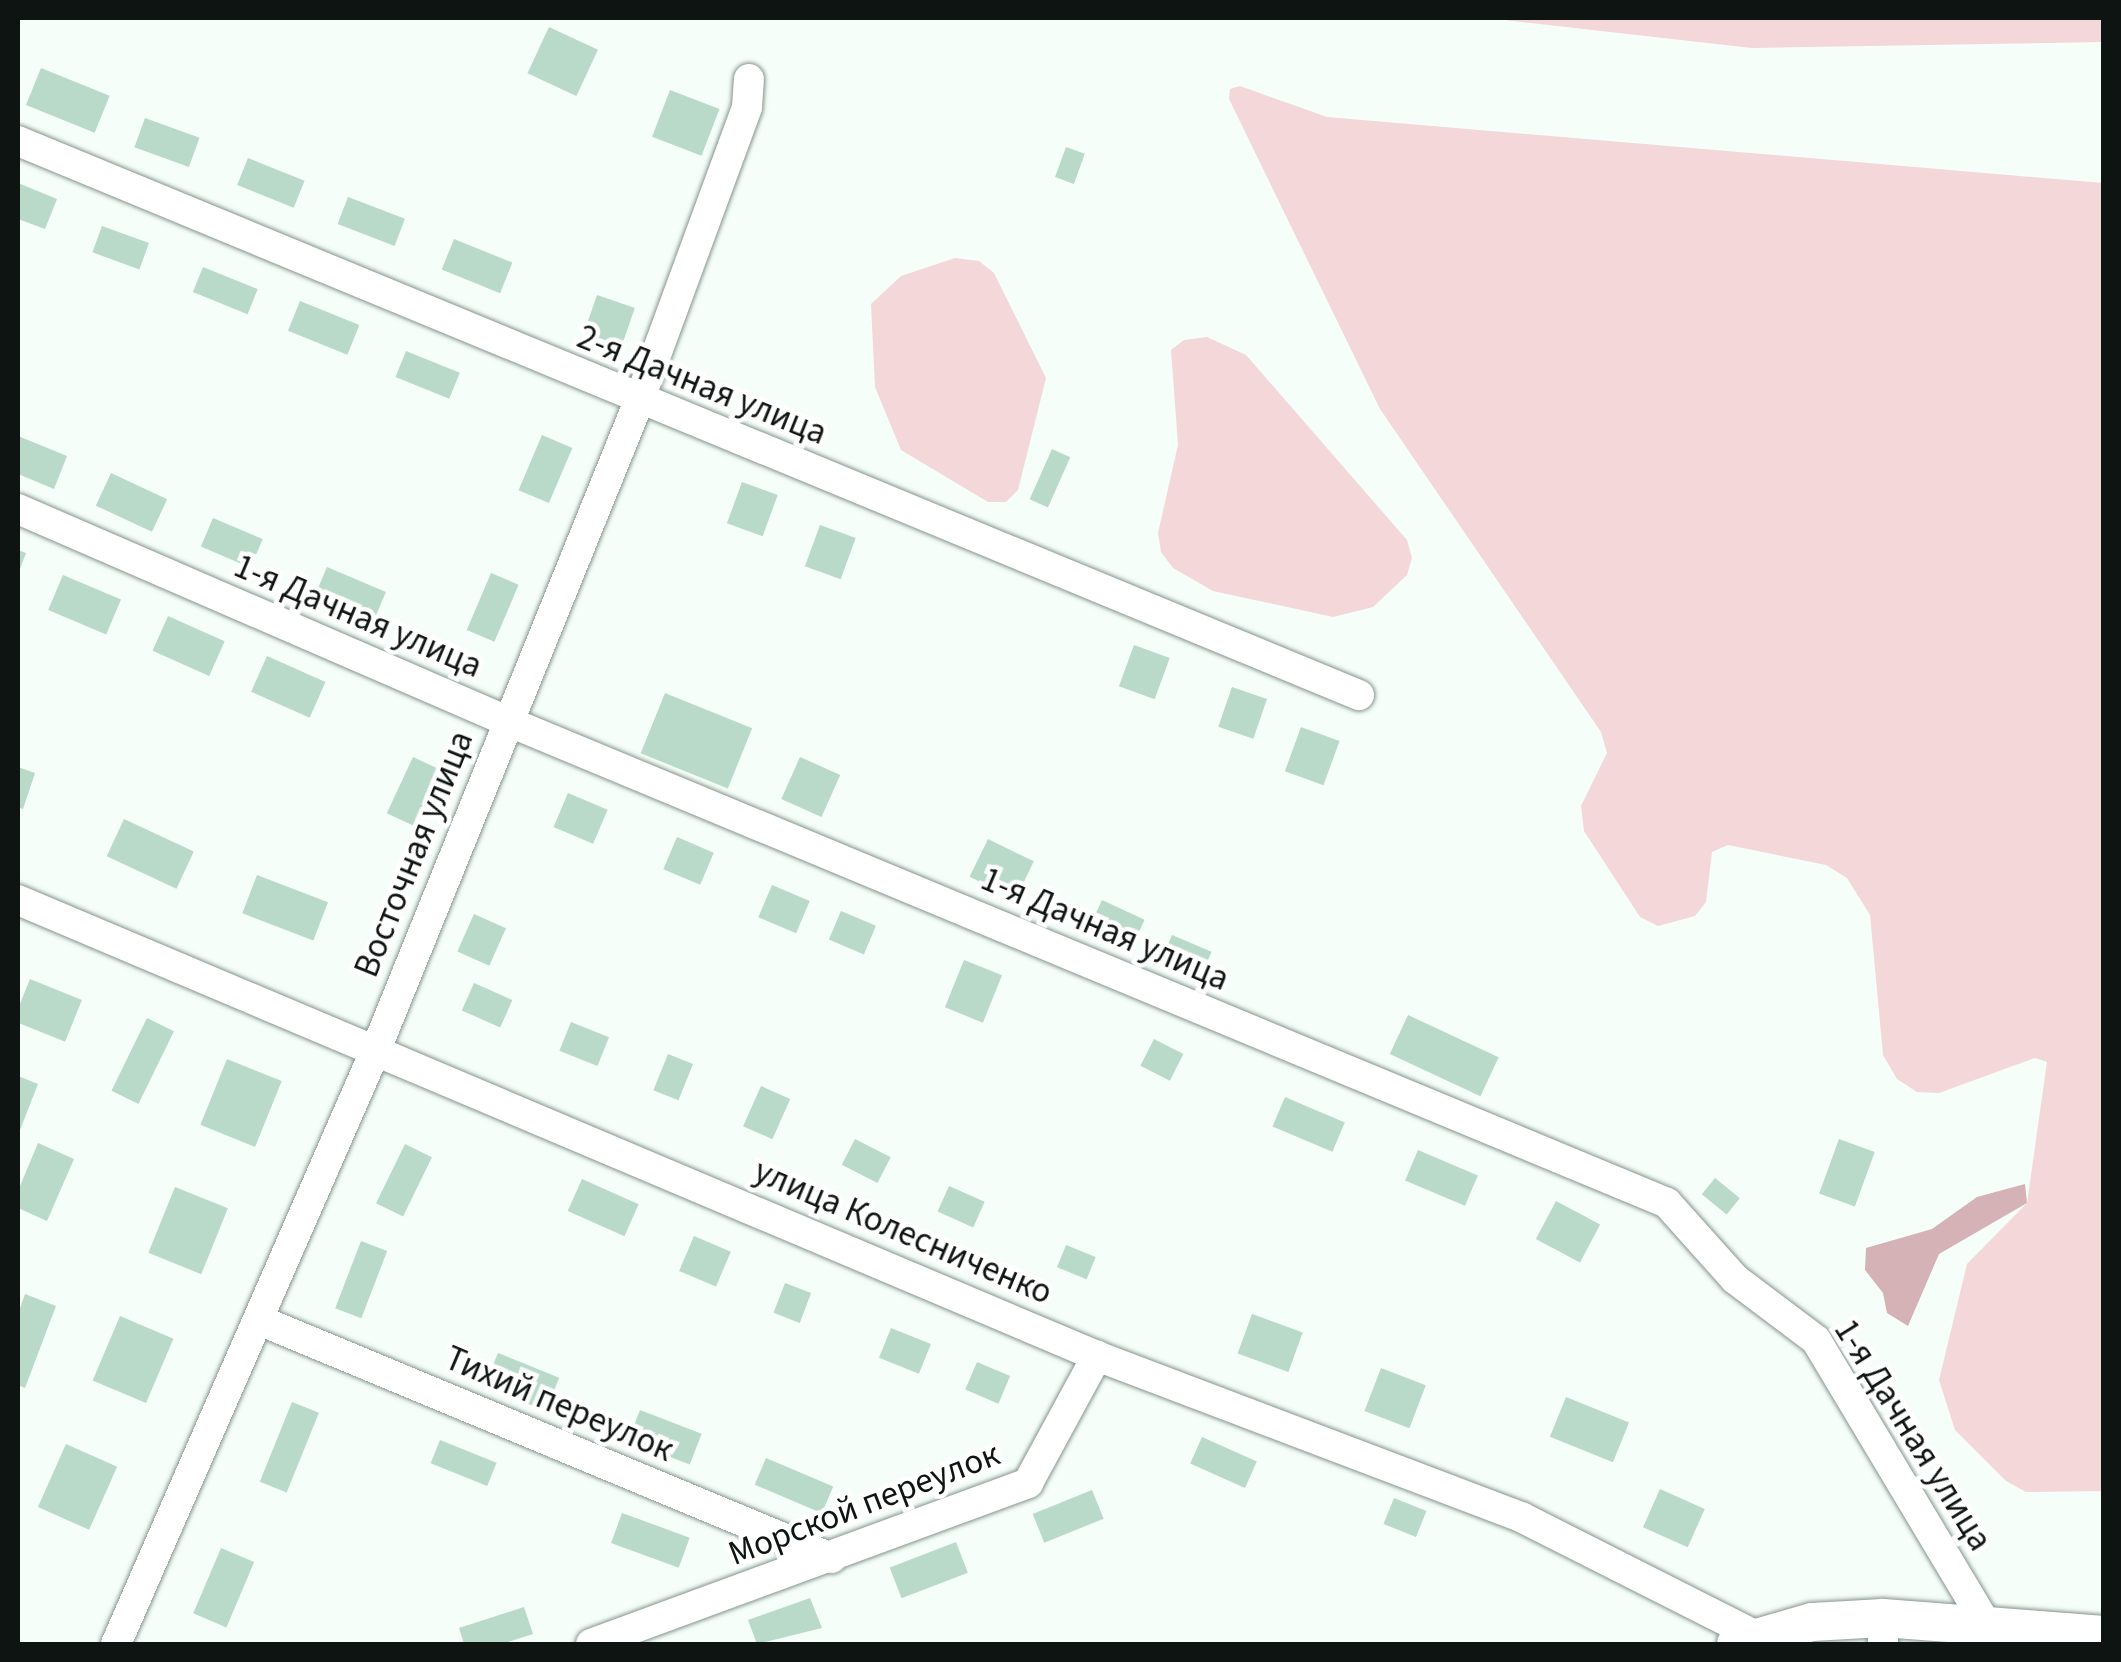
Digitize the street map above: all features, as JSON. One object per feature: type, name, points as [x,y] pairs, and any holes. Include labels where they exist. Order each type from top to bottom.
[{"type":"main road","points":[[1746,1640],[1812,1622],[1883,1631],[1989,1629],[2104,1634]]},
{"type":"street","name":"Восточная улица","points":[[116,1644],[377,1048],[639,400],[747,107],[748,78]]},
{"type":"street","name":"2-я Дачная улица","points":[[18,141],[1359,695]]},
{"type":"street","name":"1-я Дачная улица","points":[[18,509],[507,722],[1667,1203],[1735,1279],[1816,1340],[1989,1629]]},
{"type":"street","name":"улица Колесниченко","points":[[18,900],[377,1048],[1097,1356],[1521,1517],[1746,1640]]},
{"type":"street","name":"Тихий переулок","points":[[259,1320],[831,1558]]},
{"type":"street","name":"Морской переулок","points":[[590,1644],[1028,1483],[1097,1356]]},
{"type":"shaded area","points":[[1486,18],[2103,18],[2104,42],[1752,48]]},
{"type":"shaded area","points":[[1240,86],[1327,117],[2103,183],[2103,1491],[2026,1492],[2006,1481],[1955,1430],[1939,1380],[1967,1264],[2027,1203],[2047,1062],[2035,1058],[1939,1093],[1917,1092],[1897,1079],[1883,1055],[1870,915],[1847,878],[1826,865],[1728,845],[1712,852],[1706,902],[1695,916],[1658,926],[1640,917],[1584,831],[1581,806],[1607,753],[1601,732],[1380,409],[1229,99],[1230,89]]},
{"type":"shaded area","points":[[955,258],[979,261],[994,273],[1046,378],[1018,490],[1006,502],[988,502],[901,450],[875,387],[871,304],[901,276]]},
{"type":"shaded area","points":[[1207,337],[1246,355],[1407,540],[1412,558],[1407,575],[1373,607],[1333,617],[1213,591],[1173,568],[1161,552],[1158,533],[1178,445],[1171,350],[1184,340]]},
{"type":"shaded area","points":[[2025,1184],[2027,1203],[1939,1254],[1908,1326],[1887,1313],[1883,1293],[1865,1270],[1866,1248],[1932,1229],[1977,1197]]},
{"type":"building","points":[[549,27],[598,50],[576,96],[527,73]]},
{"type":"building","points":[[41,68],[110,96],[95,133],[26,105]]},
{"type":"building","points":[[670,90],[719,109],[702,156],[652,137]]},
{"type":"building","points":[[145,118],[200,138],[189,167],[134,147]]},
{"type":"building","points":[[1066,147],[1085,154],[1074,184],[1055,177]]},
{"type":"building","points":[[248,158],[305,181],[294,208],[237,185]]},
{"type":"building","points":[[18,183],[57,199],[45,229],[18,219]]},
{"type":"building","points":[[348,197],[405,219],[395,246],[338,224]]},
{"type":"building","points":[[102,226],[149,243],[139,269],[92,252]]},
{"type":"building","points":[[454,239],[512,263],[500,293],[442,270]]},
{"type":"building","points":[[203,267],[258,289],[248,314],[193,292]]},
{"type":"building","points":[[597,295],[635,308],[622,346],[584,333]]},
{"type":"building","points":[[300,301],[359,325],[347,355],[288,331]]},
{"type":"building","points":[[406,351],[460,373],[449,399],[396,377]]},
{"type":"building","points":[[542,435],[572,448],[549,503],[519,490]]},
{"type":"building","points":[[18,436],[67,456],[54,489],[18,474]]},
{"type":"building","points":[[1052,449],[1070,457],[1048,507],[1030,499]]},
{"type":"building","points":[[111,473],[167,499],[152,532],[96,506]]},
{"type":"building","points":[[742,482],[778,495],[763,536],[727,523]]},
{"type":"building","points":[[213,518],[263,539],[251,568],[201,547]]},
{"type":"building","points":[[820,525],[856,538],[841,579],[805,566]]},
{"type":"building","points":[[18,550],[26,553],[18,574]]},
{"type":"building","points":[[327,567],[386,592],[374,620],[315,595]]},
{"type":"building","points":[[491,573],[519,585],[494,642],[467,630]]},
{"type":"building","points":[[63,575],[121,600],[106,635],[48,610]]},
{"type":"building","points":[[168,616],[225,641],[209,676],[153,651]]},
{"type":"building","points":[[1134,645],[1170,658],[1155,699],[1119,686]]},
{"type":"building","points":[[267,656],[325,682],[310,718],[251,692]]},
{"type":"building","points":[[1232,687],[1267,699],[1253,739],[1218,727]]},
{"type":"building","points":[[665,693],[752,728],[728,788],[641,753]]},
{"type":"building","points":[[1301,727],[1340,741],[1323,785],[1285,771]]},
{"type":"building","points":[[413,757],[439,769],[413,825],[387,813]]},
{"type":"building","points":[[800,757],[840,775],[821,817],[781,799]]},
{"type":"building","points":[[18,767],[35,773],[23,809],[18,807]]},
{"type":"building","points":[[568,793],[608,810],[593,844],[554,827]]},
{"type":"building","points":[[124,819],[194,852],[176,889],[107,856]]},
{"type":"building","points":[[677,837],[714,853],[700,885],[663,869]]},
{"type":"building","points":[[988,839],[1034,861],[1015,899],[970,877]]},
{"type":"building","points":[[257,875],[328,902],[313,941],[242,913]]},
{"type":"building","points":[[772,885],[810,901],[796,933],[758,917]]},
{"type":"building","points":[[1102,900],[1145,920],[1130,951],[1088,931]]},
{"type":"building","points":[[841,911],[876,926],[864,954],[829,940]]},
{"type":"building","points":[[474,914],[506,928],[489,966],[457,951]]},
{"type":"building","points":[[1172,935],[1212,952],[1198,983],[1159,966]]},
{"type":"building","points":[[964,960],[1002,975],[983,1023],[945,1007]]},
{"type":"building","points":[[30,979],[82,1000],[65,1042],[18,1023],[18,1009]]},
{"type":"building","points":[[474,983],[512,1000],[500,1027],[462,1010]]},
{"type":"building","points":[[1408,1015],[1499,1057],[1480,1096],[1390,1054]]},
{"type":"building","points":[[147,1018],[174,1031],[138,1104],[111,1091]]},
{"type":"building","points":[[571,1022],[609,1037],[597,1066],[559,1051]]},
{"type":"building","points":[[1154,1039],[1183,1054],[1170,1081],[1140,1066]]},
{"type":"building","points":[[668,1054],[693,1064],[678,1100],[653,1090]]},
{"type":"building","points":[[227,1059],[282,1081],[255,1147],[200,1125]]},
{"type":"building","points":[[18,1076],[38,1084],[18,1135]]},
{"type":"building","points":[[761,1086],[790,1099],[772,1139],[743,1126]]},
{"type":"building","points":[[1285,1097],[1345,1122],[1332,1152],[1272,1126]]},
{"type":"building","points":[[855,1139],[891,1157],[877,1183],[842,1165]]},
{"type":"building","points":[[1839,1139],[1875,1152],[1855,1206],[1819,1194]]},
{"type":"building","points":[[38,1143],[74,1159],[47,1221],[18,1208],[18,1191]]},
{"type":"building","points":[[405,1144],[432,1157],[403,1216],[376,1203]]},
{"type":"building","points":[[1418,1150],[1478,1175],[1465,1206],[1405,1180]]},
{"type":"building","points":[[1715,1178],[1740,1198],[1727,1214],[1702,1194]]},
{"type":"building","points":[[582,1179],[639,1204],[624,1236],[568,1211]]},
{"type":"building","points":[[949,1186],[985,1202],[973,1227],[938,1212]]},
{"type":"building","points":[[175,1187],[228,1208],[201,1274],[148,1253]]},
{"type":"building","points":[[1556,1201],[1600,1224],[1580,1262],[1536,1239]]},
{"type":"building","points":[[694,1236],[731,1252],[716,1287],[679,1271]]},
{"type":"building","points":[[361,1241],[387,1251],[361,1318],[335,1308]]},
{"type":"building","points":[[1066,1245],[1096,1257],[1087,1279],[1057,1267]]},
{"type":"building","points":[[785,1283],[811,1293],[800,1323],[774,1313]]},
{"type":"building","points":[[25,1294],[56,1306],[25,1388],[18,1385],[18,1314]]},
{"type":"building","points":[[1252,1314],[1303,1332],[1288,1372],[1238,1353]]},
{"type":"building","points":[[120,1316],[173,1339],[146,1403],[93,1380]]},
{"type":"building","points":[[891,1328],[931,1344],[919,1374],[879,1358]]},
{"type":"building","points":[[498,1353],[559,1378],[546,1411],[485,1386]]},
{"type":"building","points":[[977,1362],[1010,1376],[998,1404],[965,1390]]},
{"type":"building","points":[[1381,1368],[1426,1385],[1409,1428],[1365,1411]]},
{"type":"building","points":[[1566,1397],[1629,1422],[1613,1462],[1550,1437]]},
{"type":"building","points":[[292,1402],[319,1413],[287,1493],[260,1482]]},
{"type":"building","points":[[640,1410],[702,1434],[690,1464],[628,1441]]},
{"type":"building","points":[[1202,1437],[1257,1461],[1245,1488],[1190,1463]]},
{"type":"building","points":[[440,1440],[497,1463],[487,1486],[431,1463]]},
{"type":"building","points":[[66,1444],[117,1467],[89,1530],[38,1507]]},
{"type":"building","points":[[766,1458],[833,1487],[822,1513],[755,1485]]},
{"type":"building","points":[[1660,1489],[1705,1509],[1688,1547],[1643,1527]]},
{"type":"building","points":[[1092,1490],[1104,1519],[1044,1543],[1033,1514]]},
{"type":"building","points":[[1394,1498],[1426,1511],[1416,1537],[1384,1524]]},
{"type":"building","points":[[622,1513],[690,1538],[679,1568],[611,1543]]},
{"type":"building","points":[[956,1542],[968,1573],[902,1598],[890,1567]]},
{"type":"building","points":[[221,1548],[254,1562],[226,1627],[193,1613]]},
{"type":"building","points":[[810,1598],[822,1628],[757,1644],[748,1620]]},
{"type":"building","points":[[524,1607],[533,1634],[502,1644],[464,1644],[459,1628]]}]
